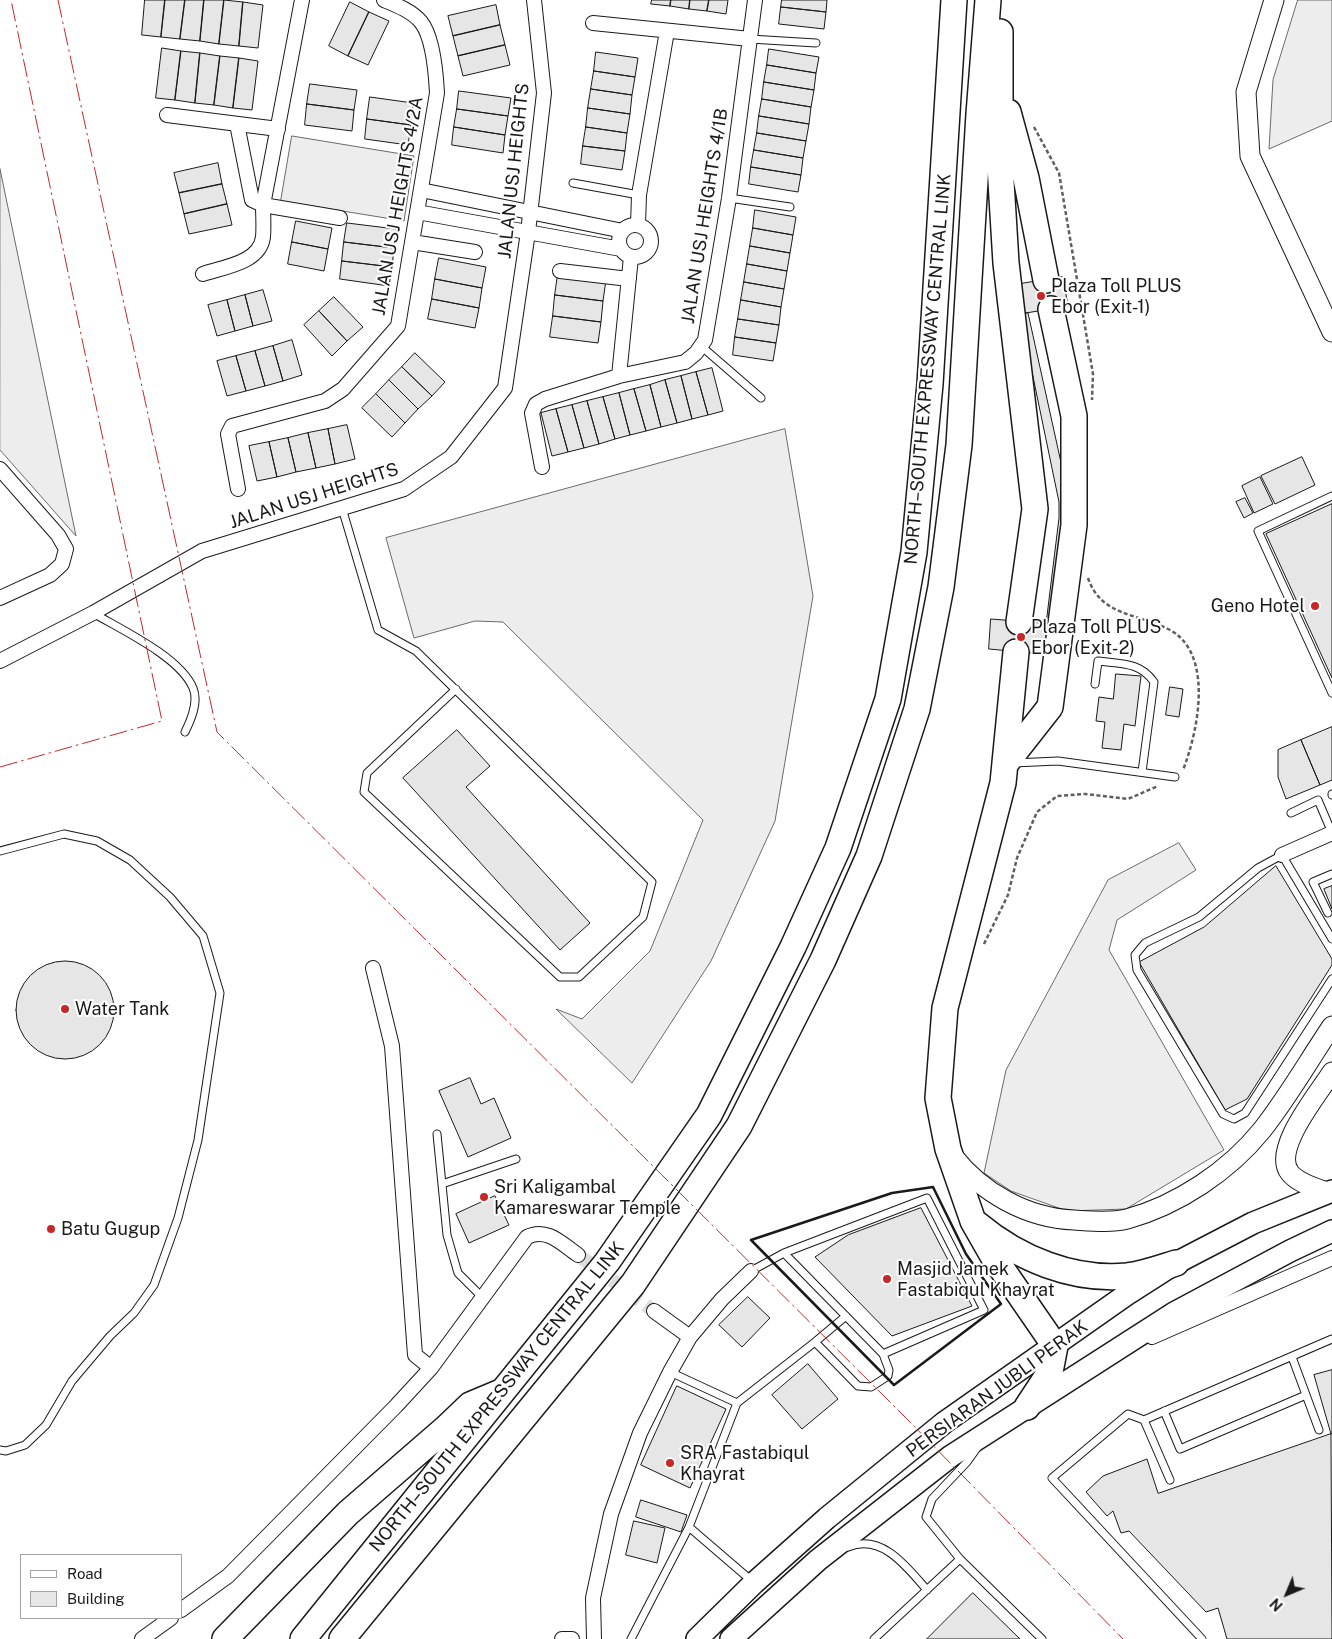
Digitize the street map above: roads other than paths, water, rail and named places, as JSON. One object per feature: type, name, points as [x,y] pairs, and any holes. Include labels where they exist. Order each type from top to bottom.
[{"type":"highway","name":"NORTH–SOUTH EXPRESSWAY CENTRAL LINK","points":[[303,1639],[607,1262],[709,1115],[793,947],[838,848],[888,699],[916,532],[930,384],[954,0]]},
{"type":"highway","name":"NORTH–SOUTH EXPRESSWAY CENTRAL LINK","points":[[342,1639],[633,1284],[739,1126],[824,960],[868,856],[917,709],[941,587],[959,445],[979,114],[988,0]]},
{"type":"highway","points":[[1000,0],[1000,164],[1006,264],[1035,509],[1019,622]]},
{"type":"highway","points":[[1001,86],[1026,178],[1046,280]]},
{"type":"highway","points":[[1006,763],[1050,707],[1074,525],[1074,416],[1051,309]]},
{"type":"highway","points":[[1016,652],[1006,763],[945,1008],[938,1098],[948,1149],[973,1221],[993,1256],[1055,1346],[1050,1372],[1027,1407]]},
{"type":"highway","points":[[973,1221],[1014,1249],[1042,1263],[1071,1274],[1126,1276],[1176,1263]]},
{"type":"highway","points":[[225,1639],[348,1513],[470,1405],[505,1390]]},
{"type":"main road","name":"PERSIARAN JUBLI PERAK","points":[[697,1639],[754,1583],[827,1518],[945,1422],[1126,1295],[1176,1263],[1252,1223],[1330,1192]]},
{"type":"main road","name":"PERSIARAN JUBLI PERAK","points":[[741,1636],[818,1560],[951,1456],[1174,1314],[1332,1231]]},
{"type":"street","points":[[203,274],[247,259],[257,250],[263,238],[263,205],[302,0]]},
{"type":"street","name":"JALAN USJ HEIGHTS 4/2A","points":[[238,490],[228,434],[232,426],[325,401],[343,389],[398,326],[437,93],[436,73],[426,31],[420,21],[406,10],[384,0]]},
{"type":"street","name":"JALAN USJ HEIGHTS","points":[[0,661],[92,613],[202,551],[404,489],[451,457],[505,388],[528,232],[544,93],[534,0]]},
{"type":"street","name":"JALAN USJ HEIGHTS 4/1B","points":[[542,467],[532,413],[536,404],[545,399],[618,376],[685,362],[701,346],[708,325],[729,198],[755,0]]},
{"type":"street","points":[[1274,0],[1246,92],[1250,156],[1332,332]]},
{"type":"street","points":[[593,23],[750,39]]},
{"type":"street","points":[[638,225],[639,195],[666,31]]},
{"type":"street","points":[[167,115],[278,129]]},
{"type":"street","points":[[238,124],[252,200],[263,205],[340,218]]},
{"type":"street","points":[[421,190],[623,231],[638,225]]},
{"type":"street","points":[[417,212],[528,232],[626,253],[646,254],[652,245],[652,239],[647,230],[638,225]]},
{"type":"street","points":[[618,376],[629,279],[626,253],[619,240],[623,231]]},
{"type":"street","points":[[412,242],[475,252]]},
{"type":"street","points":[[560,271],[629,279]]},
{"type":"street","points":[[0,469],[58,535],[66,549],[62,564],[50,575],[0,598]]},
{"type":"street","points":[[1282,855],[1332,833]]},
{"type":"street","points":[[373,968],[392,1046],[416,1355],[430,1368]]},
{"type":"street","points":[[948,1149],[974,1178],[1010,1203],[1032,1213],[1049,1218],[1068,1220],[1126,1219],[1182,1197],[1208,1180],[1239,1154],[1262,1130],[1332,1026]]},
{"type":"street","points":[[1330,1192],[1297,1179],[1290,1173],[1284,1162],[1286,1148],[1291,1136],[1332,1072]]},
{"type":"street","points":[[182,1609],[228,1576],[396,1406],[430,1368],[527,1237],[535,1234],[547,1234],[578,1255]]},
{"type":"street","points":[[1108,1356],[1332,1258]]},
{"type":"street","points":[[594,1639],[593,1598],[611,1514],[640,1433],[670,1372],[690,1337],[722,1299],[751,1271]]},
{"type":"street","points":[[654,1311],[690,1337]]},
{"type":"street","points":[[142,1639],[170,1619]]},
{"type":"street","points":[[562,1639],[572,1639]]},
{"type":"lane","points":[[750,39],[816,43]]},
{"type":"lane","points":[[573,183],[639,195]]},
{"type":"lane","points":[[729,198],[790,207]]},
{"type":"lane","points":[[701,346],[761,398]]},
{"type":"lane","points":[[1332,496],[1258,531],[1332,693]]},
{"type":"lane","points":[[342,508],[378,630],[416,651],[456,689],[652,882],[643,917],[579,977],[560,977],[364,792],[367,773],[456,689]]},
{"type":"lane","points":[[92,613],[175,663],[194,689],[194,714],[186,732]]},
{"type":"lane","points":[[1095,684],[1098,661],[1137,666],[1147,672],[1154,682],[1142,772]]},
{"type":"lane","points":[[1006,763],[1058,761],[1174,776]]},
{"type":"lane","points":[[1291,813],[1318,800],[1332,833]]},
{"type":"lane","points":[[0,851],[64,834],[97,841],[130,860],[170,898],[203,936],[220,993],[198,1140],[178,1218],[154,1285],[134,1313],[110,1336],[72,1381],[46,1425],[25,1445],[6,1451],[0,1450]]},
{"type":"lane","points":[[1332,939],[1282,855],[1258,868],[1199,917],[1145,943],[1135,955],[1137,970],[1223,1114],[1234,1119],[1245,1112],[1332,979]]},
{"type":"lane","points":[[1328,913],[1313,882],[1332,874]]},
{"type":"lane","points":[[437,1134],[447,1235],[458,1273],[483,1298]]},
{"type":"lane","points":[[442,1184],[516,1159]]},
{"type":"lane","points":[[751,1271],[784,1253],[927,1198],[984,1310],[883,1354]]},
{"type":"lane","points":[[784,1253],[883,1354],[889,1370],[888,1376],[871,1387],[858,1386],[815,1342]]},
{"type":"lane","points":[[1315,1265],[1332,1265]]},
{"type":"lane","points":[[631,1639],[689,1527],[737,1403],[846,1316]]},
{"type":"lane","points":[[1202,1639],[1052,1478],[1128,1414],[1144,1420],[1292,1358],[1332,1339]]},
{"type":"lane","points":[[1292,1358],[1319,1430]]},
{"type":"lane","points":[[670,1372],[737,1403]]},
{"type":"lane","points":[[1164,1412],[1180,1449],[1306,1395]]},
{"type":"lane","points":[[1144,1420],[1170,1480]]},
{"type":"lane","points":[[986,1434],[967,1462],[932,1499],[926,1517],[960,1559],[1042,1639]]},
{"type":"lane","points":[[689,1527],[754,1583]]},
{"type":"lane","points":[[818,1560],[854,1545],[879,1546],[898,1557],[927,1590]]},
{"type":"lane","points":[[874,1639],[960,1559]]},
{"type":"tunnel","points":[[578,1255],[654,1311]]},
{"type":"place","name":"Plaza Toll PLUS Ebor (Exit-1)","points":[[1041,296]]},
{"type":"place","name":"Geno Hotel","points":[[1315,606]]},
{"type":"place","name":"Plaza Toll PLUS Ebor (Exit-2)","points":[[1021,637]]},
{"type":"place","name":"Water Tank","points":[[65,1009]]},
{"type":"place","name":"Sri Kaligambal Kamareswarar Temple","points":[[484,1197]]},
{"type":"place","name":"Batu Gugup","points":[[51,1229]]},
{"type":"place","name":"Masjid Jamek Fastabiqul Khayrat","points":[[887,1279]]},
{"type":"place","name":"SRA Fastabiqul Khayrat","points":[[670,1463]]}]
